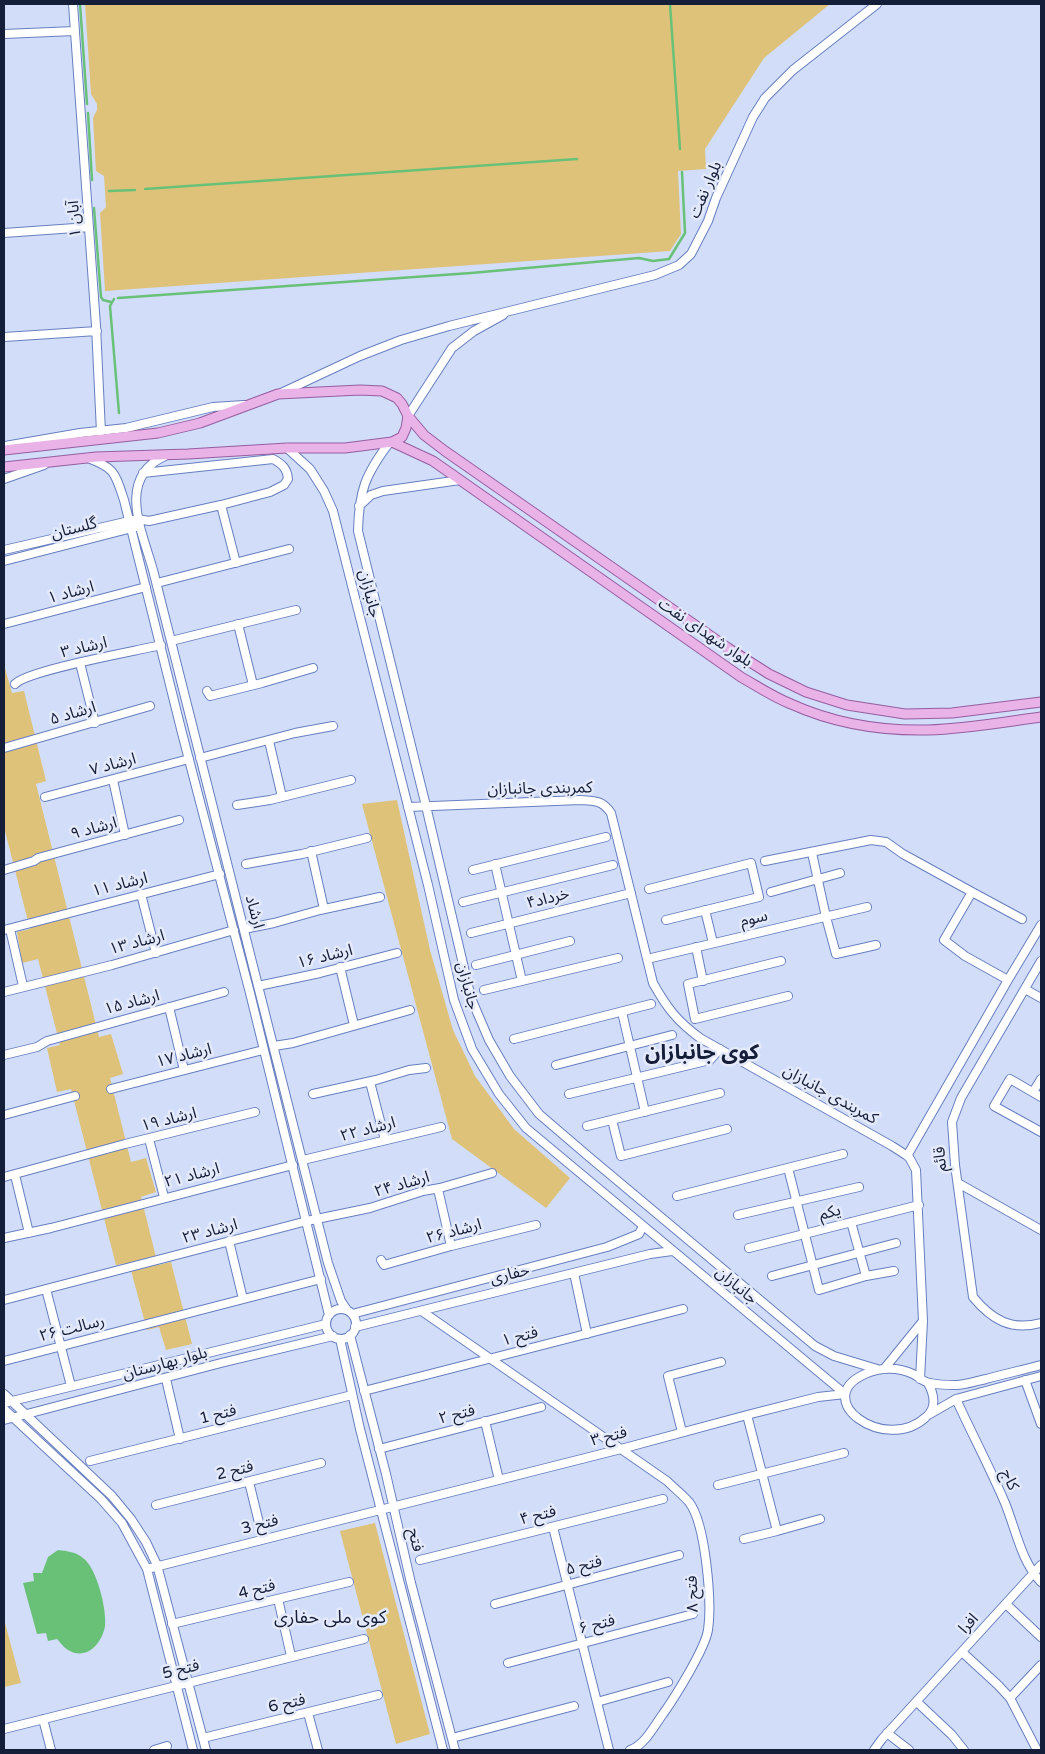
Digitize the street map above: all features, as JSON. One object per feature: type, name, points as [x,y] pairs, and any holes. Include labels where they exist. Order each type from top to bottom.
[{"type":"main road","name":"بلوار شهدای نفت","points":[[4,449],[158,433],[200,423],[278,394],[360,390],[382,391],[397,398],[408,416],[424,435],[445,451],[728,648],[769,674],[793,686],[806,692],[847,704],[905,714],[952,714],[1041,702]]},
{"type":"main road","points":[[4,467],[87,458],[287,448],[345,448],[391,443],[402,437],[408,416]]},
{"type":"main road","name":"بلوار شهدای نفت","points":[[391,443],[433,461],[741,677],[790,704],[835,719],[902,730],[965,728],[1041,717]]},
{"type":"street","name":"آبان ۱","points":[[73,4],[96,331],[101,432]]},
{"type":"street","name":"بلوار نفت","points":[[511,311],[655,275],[685,261],[700,239],[752,117],[764,98],[793,70],[877,4]]},
{"type":"street","points":[[4,34],[75,30]]},
{"type":"street","points":[[4,233],[89,227]]},
{"type":"street","points":[[278,394],[360,356],[401,340],[511,311]]},
{"type":"street","points":[[408,416],[452,348],[474,331],[511,311]]},
{"type":"street","points":[[4,336],[96,331]]},
{"type":"street","points":[[4,449],[80,433],[101,432],[160,421],[212,407],[249,405]]},
{"type":"street","name":"جانبازان","points":[[391,443],[370,471],[362,488],[358,531],[471,998],[489,1040],[510,1076],[540,1114],[588,1156],[815,1346],[834,1356],[880,1369]]},
{"type":"street","name":"جانبازان","points":[[287,448],[310,469],[334,511],[454,1000],[472,1049],[499,1094],[526,1128],[845,1394]]},
{"type":"street","points":[[139,523],[135,505],[143,473],[152,462],[168,455]]},
{"type":"street","points":[[87,458],[105,464],[116,475],[130,525]]},
{"type":"street","name":"گلستان","points":[[4,550],[221,505],[270,492],[284,486],[288,479],[287,471],[282,464],[272,459],[143,473]]},
{"type":"street","points":[[4,479],[56,461]]},
{"type":"street","points":[[359,506],[371,495],[383,491],[460,480]]},
{"type":"street","points":[[221,505],[236,563]]},
{"type":"street","name":"ارشاد","points":[[139,523],[157,583],[328,1263],[341,1301],[350,1312]]},
{"type":"street","name":"گلستان","points":[[4,561],[130,525]]},
{"type":"street","name":"ارشاد","points":[[130,525],[220,874],[329,1315]]},
{"type":"street","points":[[157,583],[289,549]]},
{"type":"street","name":"ارشاد ۱","points":[[4,624],[146,587]]},
{"type":"street","points":[[171,641],[296,610]]},
{"type":"street","points":[[238,624],[253,685]]},
{"type":"street","name":"ارشاد ۳","points":[[15,684],[19,680],[35,674],[161,646]]},
{"type":"street","points":[[80,663],[95,722]]},
{"type":"street","points":[[207,691],[210,696],[313,668]]},
{"type":"street","points":[[167,672],[178,669]]},
{"type":"street","name":"ارشاد ۵","points":[[4,748],[150,706]]},
{"type":"street","points":[[200,758],[295,733],[333,726]]},
{"type":"street","points":[[268,741],[282,797]]},
{"type":"street","name":"ارشاد ۷","points":[[44,798],[189,759]]},
{"type":"street","points":[[113,780],[125,835]]},
{"type":"street","points":[[237,805],[252,804],[351,780]]},
{"type":"street","points":[[198,790],[207,787]]},
{"type":"street","name":"کمربندی جانبازان","points":[[408,807],[598,801],[607,807],[611,813],[653,983],[664,1003],[681,1024],[700,1038],[907,1156]]},
{"type":"street","name":"ارشاد ۹","points":[[4,870],[38,858],[179,820]]},
{"type":"street","points":[[473,870],[606,837]]},
{"type":"street","points":[[246,864],[311,852],[366,838]]},
{"type":"street","points":[[765,861],[871,840],[886,842],[903,854],[1022,919]]},
{"type":"street","points":[[311,852],[324,909]]},
{"type":"street","points":[[812,853],[836,954],[876,945]]},
{"type":"street","points":[[649,889],[751,863],[759,896],[666,920]]},
{"type":"street","points":[[495,864],[522,981]]},
{"type":"street","points":[[463,902],[613,864]]},
{"type":"street","points":[[771,892],[840,873]]},
{"type":"street","name":"ارشاد ۱۱","points":[[7,930],[220,874]]},
{"type":"street","points":[[972,892],[944,940],[965,956],[1008,980]]},
{"type":"street","name":"خرداد۴","points":[[471,933],[631,893]]},
{"type":"street","points":[[141,894],[156,953]]},
{"type":"street","points":[[244,929],[380,897]]},
{"type":"street","points":[[227,904],[236,901]]},
{"type":"street","name":"سوم","points":[[648,959],[867,907]]},
{"type":"street","points":[[705,910],[713,943]]},
{"type":"street","points":[[920,1378],[923,1321],[919,1205],[916,1170],[907,1156],[1041,925]]},
{"type":"street","points":[[7,930],[23,986]]},
{"type":"street","name":"ارشاد ۱۳","points":[[4,992],[156,953],[234,930]]},
{"type":"street","points":[[476,965],[570,941]]},
{"type":"street","points":[[696,948],[703,981]]},
{"type":"street","name":"ارشاد ۱۶","points":[[258,986],[397,953]]},
{"type":"street","points":[[484,990],[618,958]]},
{"type":"street","points":[[781,961],[688,984],[696,1019],[788,996]]},
{"type":"street","name":"قائم","points":[[1041,961],[960,1098],[952,1122],[955,1165],[973,1297],[984,1311],[1005,1323],[1028,1326],[1041,1323]]},
{"type":"street","points":[[340,968],[354,1025]]},
{"type":"street","points":[[1025,989],[1041,998]]},
{"type":"street","name":"ارشاد ۱۵","points":[[4,1055],[37,1047],[47,1041],[224,992]]},
{"type":"street","points":[[514,1039],[651,1004]]},
{"type":"street","points":[[169,1007],[184,1070]]},
{"type":"street","points":[[274,1046],[293,1043],[410,1010]]},
{"type":"street","points":[[622,1012],[644,1112]]},
{"type":"street","points":[[256,1017],[266,1015]]},
{"type":"street","points":[[556,1065],[672,1035]]},
{"type":"street","points":[[569,1094],[710,1060],[720,1049]]},
{"type":"street","name":"ارشاد ۱۷","points":[[110,1089],[263,1050]]},
{"type":"street","points":[[313,1094],[370,1082],[410,1070],[426,1068]]},
{"type":"street","points":[[1041,1097],[1010,1079],[994,1106],[1041,1132]]},
{"type":"street","points":[[1034,1092],[1041,1079]]},
{"type":"street","points":[[370,1082],[385,1140]]},
{"type":"street","points":[[587,1126],[720,1093]]},
{"type":"street","points":[[4,1115],[75,1096]]},
{"type":"street","name":"ارشاد ۱۹","points":[[4,1177],[256,1112]]},
{"type":"street","points":[[612,1120],[621,1156],[727,1129]]},
{"type":"street","name":"ارشاد ۲۲","points":[[303,1160],[441,1127]]},
{"type":"street","points":[[149,1139],[164,1197]]},
{"type":"street","points":[[678,1196],[843,1154]]},
{"type":"street","points":[[576,1170],[588,1156]]},
{"type":"street","name":"ارشاد ۲۱","points":[[4,1238],[98,1216],[164,1197],[293,1165]]},
{"type":"street","points":[[788,1168],[820,1290],[866,1276],[894,1271]]},
{"type":"street","name":"ارشاد ۲۴","points":[[307,1221],[370,1208],[423,1191],[492,1173]]},
{"type":"street","points":[[15,1174],[29,1233]]},
{"type":"street","points":[[958,1184],[1041,1230]]},
{"type":"street","points":[[738,1215],[859,1187]]},
{"type":"street","points":[[438,1188],[450,1246]]},
{"type":"street","name":"یکم","points":[[749,1248],[919,1205]]},
{"type":"street","name":"ارشاد ۲۳","points":[[4,1300],[307,1221]]},
{"type":"street","points":[[851,1222],[858,1253],[866,1276]]},
{"type":"street","name":"ارشاد ۲۶","points":[[381,1260],[384,1265],[450,1246],[536,1225]]},
{"type":"street","name":"حفاری","points":[[350,1312],[607,1247],[638,1234],[643,1226]]},
{"type":"street","points":[[229,1241],[243,1299]]},
{"type":"street","points":[[772,1276],[896,1243]]},
{"type":"street","name":"حفاری","points":[[355,1327],[672,1250]]},
{"type":"street","points":[[574,1273],[587,1334]]},
{"type":"street","name":"رسالت ۲۶","points":[[4,1361],[321,1279]]},
{"type":"street","points":[[44,1290],[70,1386]]},
{"type":"street","points":[[338,1309],[350,1312],[356,1322],[355,1327],[350,1335],[336,1337],[327,1329],[326,1324],[329,1315],[338,1309]]},
{"type":"street","name":"فتح ۱","points":[[364,1391],[683,1309]]},
{"type":"street","name":"فتح ۸","points":[[423,1312],[667,1481],[690,1502],[698,1518],[703,1541],[708,1631],[698,1655],[668,1707],[642,1742],[630,1750]]},
{"type":"street","points":[[880,1369],[923,1321]]},
{"type":"street","name":"بلوار بهارستان","points":[[8,1402],[326,1324]]},
{"type":"street","name":"فتح","points":[[350,1335],[411,1583],[455,1750]]},
{"type":"street","name":"بلوار بهارستان","points":[[4,1420],[166,1379],[221,1363],[336,1337]]},
{"type":"street","name":"فتح","points":[[336,1337],[443,1750]]},
{"type":"street","points":[[682,1432],[668,1376],[721,1362]]},
{"type":"street","points":[[1041,1365],[959,1385],[928,1383],[912,1373],[895,1369],[880,1369],[855,1379],[848,1386],[845,1394],[847,1408],[856,1418],[871,1426],[886,1430],[900,1430],[922,1422],[930,1414],[956,1399],[1041,1376]]},
{"type":"street","points":[[166,1379],[180,1438]]},
{"type":"street","points":[[1026,1380],[1041,1424]]},
{"type":"street","points":[[928,1383],[933,1392],[934,1403],[930,1414]]},
{"type":"street","points":[[4,1394],[8,1402],[26,1415],[112,1496],[131,1519],[146,1542],[157,1565],[206,1750]]},
{"type":"street","name":"فتح ۳","points":[[381,1509],[818,1397],[845,1394]]},
{"type":"street","name":"فتح 1","points":[[90,1462],[352,1395]]},
{"type":"street","name":"کاج","points":[[956,1399],[1005,1503],[1033,1574]]},
{"type":"street","name":"فتح ۲","points":[[379,1449],[541,1407]]},
{"type":"street","points":[[4,1409],[102,1499],[122,1523],[147,1569],[193,1750]]},
{"type":"street","points":[[747,1415],[777,1531]]},
{"type":"street","points":[[485,1422],[499,1480]]},
{"type":"street","points":[[718,1485],[844,1452]]},
{"type":"street","name":"فتح 2","points":[[156,1505],[321,1463]]},
{"type":"street","points":[[249,1482],[263,1539]]},
{"type":"street","name":"فتح ۴","points":[[420,1560],[663,1499]]},
{"type":"street","name":"فتح 3","points":[[147,1569],[381,1509]]},
{"type":"street","points":[[744,1539],[820,1519]]},
{"type":"street","points":[[553,1527],[609,1750]]},
{"type":"street","name":"فتح ۵","points":[[495,1604],[679,1555]]},
{"type":"street","name":"افرا","points":[[874,1750],[1041,1565]]},
{"type":"street","points":[[1033,1574],[1041,1582]]},
{"type":"street","name":"فتح 4","points":[[172,1624],[349,1582]]},
{"type":"street","points":[[278,1599],[291,1656]]},
{"type":"street","points":[[1006,1604],[1041,1637]]},
{"type":"street","name":"فتح ۶","points":[[508,1663],[693,1614]]},
{"type":"street","name":"فتح 5","points":[[4,1729],[364,1639]]},
{"type":"street","points":[[962,1652],[998,1684],[1010,1698],[1037,1750],[1041,1748]]},
{"type":"street","points":[[1010,1698],[1041,1665]]},
{"type":"street","points":[[597,1702],[668,1682]]},
{"type":"street","name":"فتح 6","points":[[203,1738],[378,1695]]},
{"type":"street","points":[[917,1702],[952,1735],[964,1750]]},
{"type":"street","points":[[452,1738],[574,1706]]},
{"type":"street","points":[[308,1713],[318,1750]]},
{"type":"street","points":[[43,1719],[52,1750]]},
{"type":"street","points":[[887,1734],[909,1750]]},
{"type":"street","points":[[154,1750],[167,1746]]},
{"type":"shaded area","points":[[85,4],[830,4],[764,58],[705,149],[706,169],[678,171],[681,234],[670,251],[105,291],[100,213],[106,207],[104,176],[96,171],[93,118],[97,110],[97,104],[91,94]]},
{"type":"shaded area","points":[[4,665],[12,693],[24,691],[46,781],[36,784],[99,1037],[111,1034],[123,1074],[110,1078],[131,1162],[146,1158],[156,1192],[141,1197],[158,1265],[171,1262],[192,1344],[166,1350],[159,1327],[147,1330],[129,1263],[116,1265],[71,1089],[57,1092],[47,1048],[60,1045],[38,959],[22,963],[17,932],[30,929],[4,827]]},
{"type":"shaded area","points":[[397,800],[430,950],[453,1030],[475,1076],[514,1129],[570,1178],[546,1208],[452,1139],[362,804]]},
{"type":"shaded area","points":[[375,1523],[430,1734],[396,1744],[340,1531]]},
{"type":"shaded area","points":[[58,1550],[68,1551],[83,1558],[93,1571],[100,1590],[105,1626],[97,1644],[87,1652],[75,1653],[66,1649],[57,1639],[48,1641],[46,1633],[37,1634],[23,1583],[34,1581],[33,1573],[42,1573],[48,1557]]},
{"type":"shaded area","points":[[4,1619],[21,1683],[4,1687]]},
{"type":"waterway","points":[[80,4],[87,104]]},
{"type":"waterway","points":[[670,4],[680,149]]},
{"type":"waterway","points":[[88,113],[92,180]]},
{"type":"waterway","points":[[145,189],[577,159]]},
{"type":"waterway","points":[[118,298],[471,273],[639,258],[653,261],[669,259],[685,233],[682,172]]},
{"type":"waterway","points":[[109,191],[135,190]]},
{"type":"waterway","points":[[94,208],[101,297],[103,300],[111,302]]},
{"type":"waterway","points":[[114,299],[110,306],[119,413]]},
{"type":"district","name":"کوی جانبازان","points":[[702,1053]]},
{"type":"district","name":"کوی ملی حفاری","points":[[330,1618]]}]
